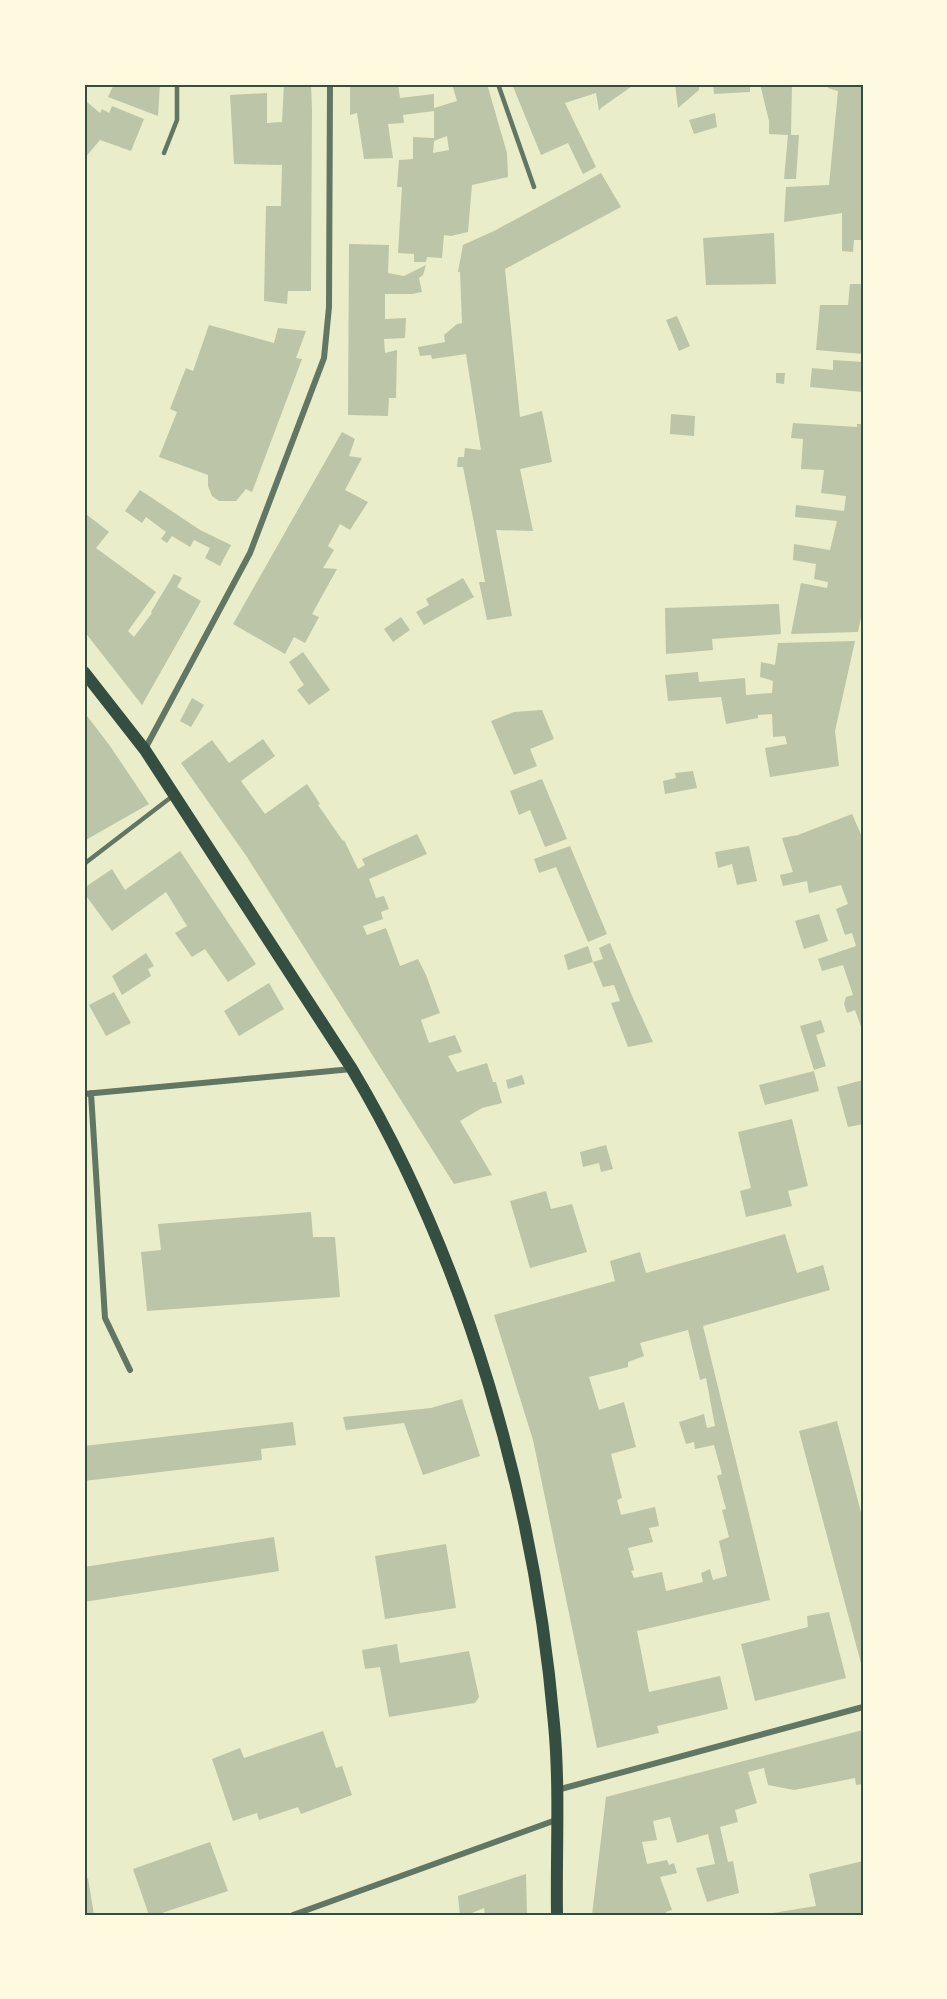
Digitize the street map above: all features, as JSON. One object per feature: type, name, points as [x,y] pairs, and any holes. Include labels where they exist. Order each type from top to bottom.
[{"type":"main road","points":[[84,672],[145,750],[352,1069],[381,1119],[418,1197],[462,1303],[504,1438],[536,1585],[554,1724],[557,1790],[557,1915]]},
{"type":"street","points":[[145,750],[250,553],[324,358],[329,307],[330,84]]},
{"type":"street","points":[[130,1370],[105,1318],[87,1094],[352,1069]]},
{"type":"street","points":[[557,1790],[863,1707]]},
{"type":"street","points":[[293,1915],[556,1820]]},
{"type":"lane","points":[[164,153],[177,120],[177,84]]},
{"type":"lane","points":[[498,84],[534,187]]},
{"type":"lane","points":[[84,864],[174,795]]},
{"type":"building","points":[[114,84],[160,84],[158,116],[108,97]]},
{"type":"building","points":[[284,84],[311,84],[312,109],[311,291],[288,291],[287,304],[264,301],[266,206],[281,206],[282,165],[234,164],[230,95],[267,93],[267,123],[282,122]]},
{"type":"building","points":[[350,84],[398,84],[400,98],[434,94],[434,108],[457,101],[452,84],[487,84],[507,153],[508,177],[472,185],[468,232],[451,236],[444,235],[442,258],[427,257],[426,262],[414,262],[414,254],[398,253],[402,187],[397,187],[399,160],[413,159],[413,137],[434,138],[434,111],[403,115],[404,123],[388,124],[393,158],[364,159],[357,113],[350,115]],"holes":[[[447,136],[449,150],[433,153],[434,141]]]},
{"type":"building","points":[[512,84],[635,84],[599,111],[596,93],[565,103],[596,167],[583,174],[568,143],[541,155]]},
{"type":"building","points":[[675,84],[699,84],[699,90],[678,108]]},
{"type":"building","points":[[713,84],[750,84],[750,92],[714,94]]},
{"type":"building","points":[[760,84],[792,84],[791,135],[799,135],[796,179],[784,179],[788,135],[769,134],[769,121]]},
{"type":"building","points":[[828,84],[863,84],[861,199],[863,199],[863,240],[854,240],[853,252],[842,251],[842,213],[784,222],[786,187],[829,185],[838,91],[828,88]]},
{"type":"building","points":[[87,102],[100,113],[102,109],[109,113],[112,106],[144,119],[131,151],[100,140],[84,159],[84,107]]},
{"type":"building","points":[[715,113],[717,127],[694,134],[689,120]]},
{"type":"building","points":[[601,173],[621,207],[505,269],[520,417],[542,411],[552,462],[520,469],[533,531],[496,530],[512,616],[487,620],[479,582],[485,582],[475,528],[463,467],[457,467],[458,457],[464,457],[465,448],[481,450],[466,354],[432,359],[431,355],[420,356],[418,347],[445,342],[444,335],[457,324],[462,323],[460,272],[458,272],[463,245],[494,231]]},
{"type":"building","points":[[774,233],[776,284],[706,285],[703,238]]},
{"type":"building","points":[[349,244],[389,245],[388,273],[404,276],[426,265],[423,275],[419,278],[422,292],[385,294],[385,319],[406,318],[405,338],[384,339],[385,353],[397,350],[396,398],[389,398],[388,416],[348,415]]},
{"type":"building","points":[[850,284],[863,284],[863,354],[816,350],[820,305],[848,305]]},
{"type":"building","points":[[677,316],[690,346],[679,351],[666,320]]},
{"type":"building","points":[[209,325],[274,343],[278,328],[306,331],[296,358],[302,359],[252,492],[246,489],[236,501],[219,501],[212,496],[208,486],[208,475],[159,457],[177,412],[170,409],[186,368],[193,371]]},
{"type":"building","points":[[833,360],[863,362],[863,392],[810,387],[812,368],[833,370]]},
{"type":"building","points":[[776,373],[785,373],[784,384],[776,383]]},
{"type":"building","points":[[671,414],[695,416],[694,436],[670,434]]},
{"type":"building","points":[[793,423],[857,427],[857,424],[863,424],[863,608],[858,632],[791,634],[801,583],[827,588],[828,582],[814,579],[816,564],[793,560],[794,544],[830,550],[837,521],[795,517],[796,505],[844,511],[846,496],[821,493],[824,470],[801,469],[803,439],[791,438]]},
{"type":"building","points":[[342,432],[355,439],[349,456],[362,458],[345,490],[368,502],[350,530],[340,524],[328,546],[334,550],[323,568],[337,569],[312,614],[319,617],[305,643],[294,637],[285,654],[233,624]]},
{"type":"building","points":[[140,490],[200,530],[231,545],[220,566],[205,558],[210,548],[194,540],[190,547],[172,536],[167,543],[161,539],[166,532],[146,517],[142,523],[125,511]]},
{"type":"building","points":[[86,514],[109,532],[96,548],[156,592],[128,631],[134,637],[152,613],[174,574],[182,578],[177,587],[201,601],[142,705],[84,631],[84,517]]},
{"type":"building","points":[[463,578],[474,597],[424,625],[416,612],[429,605],[426,599]]},
{"type":"building","points":[[779,604],[781,634],[712,639],[713,650],[666,654],[665,608]]},
{"type":"building","points":[[401,617],[410,630],[393,642],[384,629]]},
{"type":"building","points":[[855,641],[835,731],[839,766],[770,777],[765,748],[787,744],[785,736],[773,737],[772,714],[758,715],[758,718],[726,724],[721,697],[668,701],[665,675],[698,672],[699,682],[745,678],[746,695],[772,693],[773,681],[760,677],[761,662],[775,665],[778,643]]},
{"type":"building","points":[[303,652],[330,690],[309,705],[297,690],[304,685],[289,662]]},
{"type":"building","points":[[192,698],[204,705],[191,727],[180,721]]},
{"type":"building","points":[[542,710],[554,739],[530,749],[537,766],[514,775],[491,721],[514,712]]},
{"type":"building","points":[[84,712],[149,804],[84,841]]},
{"type":"building","points":[[263,739],[275,756],[241,781],[265,814],[307,784],[320,804],[318,805],[344,840],[358,869],[365,865],[362,859],[417,834],[427,854],[369,879],[376,898],[384,896],[389,909],[381,912],[383,919],[363,926],[367,935],[386,928],[400,966],[418,959],[440,1013],[421,1020],[429,1043],[455,1035],[462,1052],[448,1056],[457,1072],[487,1063],[502,1103],[482,1108],[460,1121],[492,1175],[454,1184],[247,857],[181,763],[212,740],[229,763]]},
{"type":"building","points":[[693,771],[697,788],[665,794],[663,781],[676,778],[675,773]]},
{"type":"building","points":[[542,779],[567,839],[545,847],[530,810],[519,815],[510,791]]},
{"type":"building","points":[[852,814],[863,839],[863,1032],[855,1010],[847,1013],[844,1004],[846,997],[853,995],[843,965],[822,971],[818,959],[856,946],[852,933],[845,935],[836,909],[848,904],[841,885],[809,893],[807,881],[783,886],[780,875],[793,872],[782,838],[798,835]]},
{"type":"building","points":[[570,846],[607,934],[588,942],[556,867],[539,873],[534,859]]},
{"type":"building","points":[[749,846],[757,881],[737,885],[732,864],[718,868],[715,852]]},
{"type":"building","points":[[180,851],[256,964],[228,982],[205,949],[192,957],[175,933],[187,926],[166,892],[112,931],[84,893],[84,888],[112,869],[125,890]]},
{"type":"building","points":[[819,914],[828,941],[804,949],[795,921]]},
{"type":"building","points":[[610,943],[653,1042],[628,1047],[611,1003],[620,1001],[614,985],[603,987],[593,962],[603,959],[599,948]]},
{"type":"building","points":[[588,946],[593,962],[568,970],[564,955]]},
{"type":"building","points":[[146,953],[154,966],[148,969],[151,976],[122,995],[112,976]]},
{"type":"building","points":[[269,983],[284,1009],[239,1036],[224,1011]]},
{"type":"building","points":[[114,992],[131,1023],[106,1036],[89,1005]]},
{"type":"building","points":[[821,1020],[825,1032],[816,1035],[826,1066],[814,1070],[800,1026]]},
{"type":"building","points":[[814,1071],[819,1091],[765,1105],[759,1085]]},
{"type":"building","points":[[522,1075],[525,1084],[508,1089],[506,1080]]},
{"type":"building","points":[[863,1080],[863,1124],[848,1127],[837,1087]]},
{"type":"building","points":[[792,1119],[808,1186],[788,1191],[792,1206],[746,1217],[740,1191],[751,1188],[738,1132]]},
{"type":"building","points":[[606,1145],[613,1169],[601,1172],[599,1163],[583,1167],[580,1152]]},
{"type":"building","points":[[546,1191],[551,1209],[572,1204],[587,1252],[530,1268],[510,1201]]},
{"type":"building","points":[[311,1212],[313,1237],[335,1237],[340,1297],[147,1311],[141,1252],[161,1250],[158,1224]]},
{"type":"building","points":[[785,1234],[797,1273],[823,1265],[830,1290],[703,1326],[770,1600],[637,1631],[649,1692],[720,1676],[728,1709],[657,1726],[659,1733],[597,1748],[533,1440],[494,1315],[615,1281],[610,1261],[640,1252],[646,1273]],"holes":[[[688,1330],[700,1380],[706,1378],[715,1426],[707,1428],[704,1414],[679,1422],[686,1444],[694,1442],[695,1449],[714,1445],[722,1474],[717,1476],[726,1509],[722,1510],[729,1537],[719,1541],[727,1576],[713,1580],[710,1569],[701,1573],[703,1582],[666,1591],[662,1572],[634,1578],[631,1571],[634,1570],[628,1548],[653,1542],[649,1528],[659,1526],[655,1507],[621,1515],[617,1500],[622,1498],[611,1454],[636,1447],[624,1402],[599,1410],[589,1377],[628,1367],[628,1362],[644,1356],[640,1343]]]},
{"type":"building","points":[[462,1399],[480,1456],[423,1475],[404,1423],[346,1430],[343,1417],[431,1408]]},
{"type":"building","points":[[837,1421],[863,1520],[862,1667],[799,1431]]},
{"type":"building","points":[[293,1422],[296,1445],[261,1449],[262,1460],[84,1481],[84,1446]]},
{"type":"building","points":[[274,1537],[279,1571],[84,1602],[84,1567]]},
{"type":"building","points":[[446,1544],[456,1608],[385,1619],[375,1556]]},
{"type":"building","points":[[829,1612],[846,1678],[755,1701],[741,1644],[808,1627],[807,1616]]},
{"type":"building","points":[[397,1644],[400,1663],[469,1651],[479,1697],[475,1703],[389,1717],[380,1667],[365,1669],[362,1650]]},
{"type":"building","points":[[863,1730],[863,1784],[856,1785],[855,1778],[794,1790],[768,1785],[764,1768],[748,1772],[757,1803],[735,1810],[738,1822],[720,1827],[728,1862],[733,1861],[739,1893],[707,1902],[696,1868],[715,1864],[708,1834],[677,1843],[670,1817],[653,1821],[657,1840],[642,1842],[647,1864],[667,1860],[669,1865],[674,1863],[677,1873],[660,1877],[672,1910],[666,1912],[667,1915],[592,1915],[606,1797]]},
{"type":"building","points":[[323,1731],[336,1768],[342,1766],[352,1795],[301,1814],[298,1807],[259,1820],[257,1813],[233,1821],[212,1759],[240,1748],[244,1758]]},
{"type":"building","points":[[210,1842],[228,1891],[156,1915],[149,1915],[133,1869]]},
{"type":"building","points":[[863,1861],[863,1915],[761,1915],[816,1906],[809,1874]]},
{"type":"building","points":[[526,1874],[527,1915],[485,1915],[484,1908],[467,1915],[460,1915],[458,1896]]},
{"type":"building","points":[[84,1878],[88,1878],[94,1915],[84,1915]]}]
